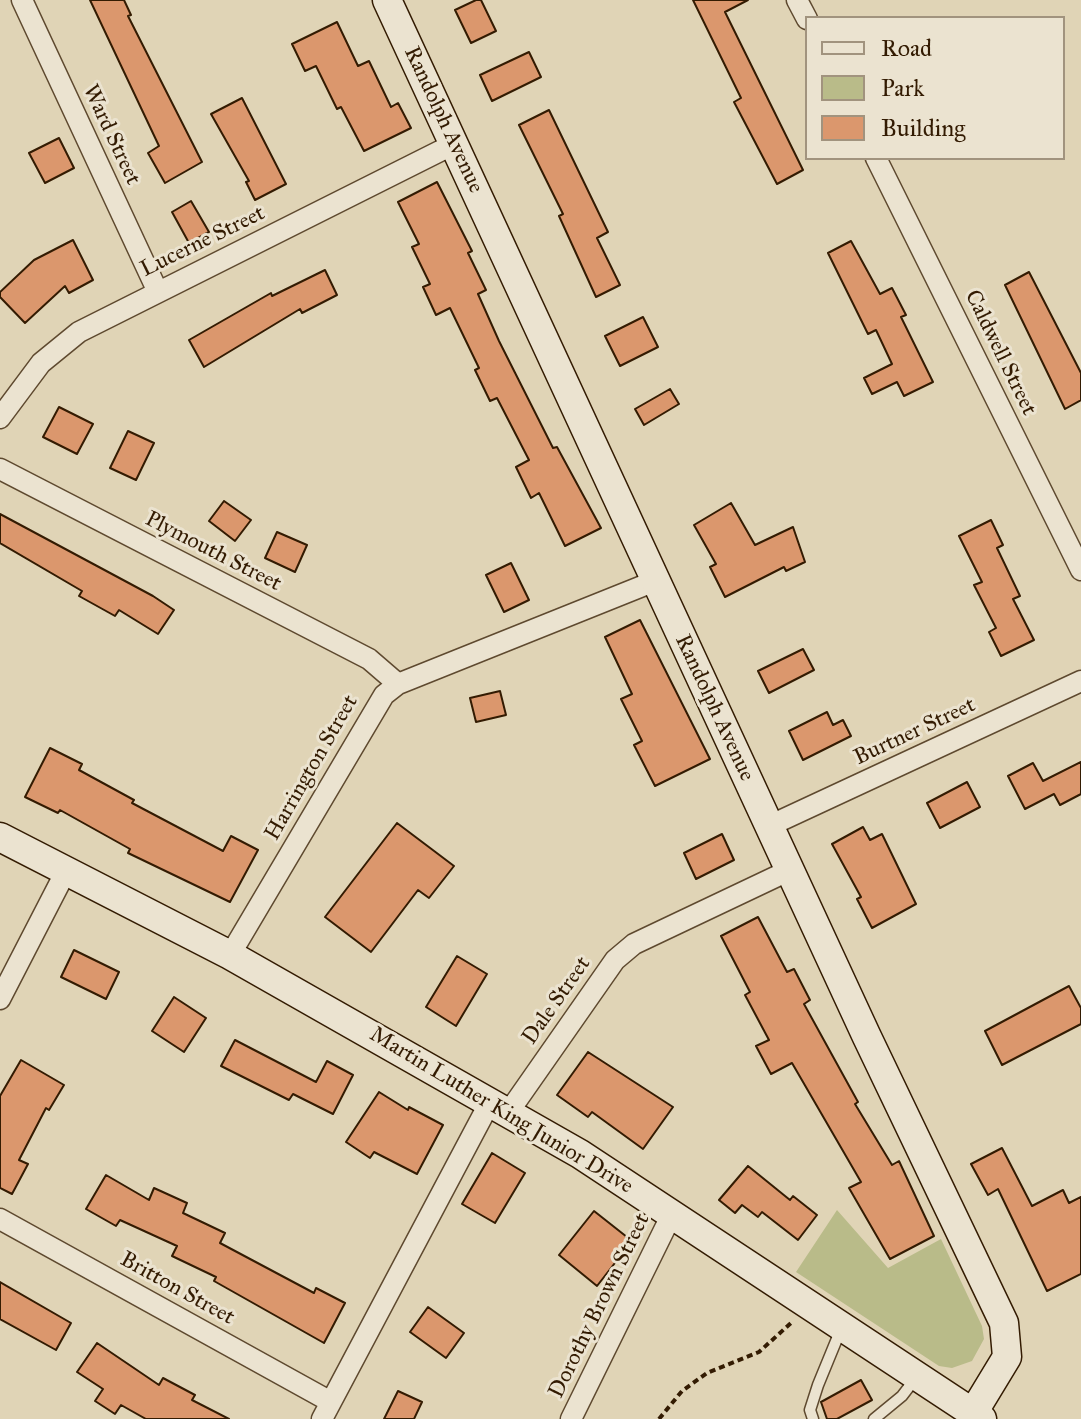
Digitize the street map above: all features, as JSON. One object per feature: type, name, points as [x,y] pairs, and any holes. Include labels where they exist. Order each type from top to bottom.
[{"type":"street","name":"Ward Street","points":[[22,0],[157,290]]},
{"type":"street","name":"Randolph Avenue","points":[[387,0],[769,826],[1004,1323],[1007,1357],[977,1416]]},
{"type":"street","name":"Lucerne Street","points":[[0,418],[41,363],[79,332],[157,290],[454,144]]},
{"type":"street","name":"Caldwell Street","points":[[877,160],[1081,570]]},
{"type":"street","name":"Plymouth Street","points":[[0,469],[369,659],[398,684]]},
{"type":"street","name":"Harrington Street","points":[[230,955],[374,708],[398,684],[655,581]]},
{"type":"street","name":"Burtner Street","points":[[769,826],[1081,681]]},
{"type":"street","name":"Martin Luther King Junior Drive","points":[[0,837],[230,955],[499,1108],[672,1214],[977,1416]]},
{"type":"street","name":"Dale Street","points":[[326,1410],[499,1108],[615,960],[634,944],[790,870]]},
{"type":"street","points":[[0,999],[66,871]]},
{"type":"street","name":"Dorothy Brown Street","points":[[571,1419],[672,1214]]},
{"type":"street","name":"Britton Street","points":[[0,1219],[326,1410]]},
{"type":"lane","points":[[813,1419],[810,1410],[842,1327]]},
{"type":"lane","points":[[874,1419],[902,1396],[916,1377]]},
{"type":"path","points":[[659,1419],[682,1391],[707,1373],[759,1352],[787,1329],[805,1303]]},
{"type":"green space","points":[[837,1210],[888,1268],[941,1239],[982,1326],[984,1339],[972,1361],[952,1368],[939,1366],[796,1272]]},
{"type":"building","points":[[90,0],[124,0],[131,15],[128,16],[202,162],[165,183],[148,153],[159,146]]},
{"type":"building","points":[[481,0],[496,31],[471,43],[455,10]]},
{"type":"building","points":[[693,0],[748,0],[725,12],[803,170],[777,184],[734,102],[741,98]]},
{"type":"building","points":[[337,22],[358,66],[369,61],[391,107],[398,103],[411,128],[364,151],[341,107],[337,109],[316,66],[305,71],[292,44]]},
{"type":"building","points":[[529,52],[541,77],[492,101],[480,75]]},
{"type":"building","points":[[242,98],[286,184],[255,200],[246,182],[249,181],[211,114]]},
{"type":"building","points":[[549,110],[608,232],[597,238],[620,285],[596,297],[559,216],[563,214],[519,125]]},
{"type":"building","points":[[59,138],[74,168],[45,183],[29,153]]},
{"type":"building","points":[[437,182],[472,251],[468,253],[486,290],[478,294],[499,341],[553,448],[557,447],[601,528],[565,546],[539,493],[531,498],[516,467],[529,460],[497,398],[490,401],[475,370],[479,368],[450,308],[436,315],[423,287],[430,284],[412,247],[419,244],[398,202]]},
{"type":"building","points":[[191,201],[209,232],[189,243],[172,212]]},
{"type":"building","points":[[73,240],[93,280],[69,293],[65,286],[25,323],[0,297],[0,292],[34,260]]},
{"type":"building","points":[[851,241],[880,294],[892,288],[906,315],[901,317],[933,382],[904,396],[897,382],[872,394],[864,378],[892,364],[876,330],[868,334],[828,253]]},
{"type":"building","points":[[325,270],[337,295],[302,313],[300,309],[204,367],[189,340],[271,293],[272,296]]},
{"type":"building","points":[[1029,272],[1081,373],[1081,400],[1065,409],[1005,285]]},
{"type":"building","points":[[643,317],[658,347],[620,366],[605,336]]},
{"type":"building","points":[[670,389],[679,404],[644,425],[635,409]]},
{"type":"building","points":[[59,407],[93,424],[77,454],[43,437]]},
{"type":"building","points":[[128,431],[154,443],[136,480],[110,468]]},
{"type":"building","points":[[224,501],[251,520],[235,541],[209,521]]},
{"type":"building","points":[[731,503],[755,545],[793,527],[805,562],[786,571],[784,567],[725,597],[710,567],[716,564],[694,525]]},
{"type":"building","points":[[0,514],[174,610],[158,634],[119,610],[115,616],[79,596],[82,591],[0,543]]},
{"type":"building","points":[[991,520],[1003,545],[997,548],[1020,596],[1013,599],[1034,640],[1001,656],[989,632],[996,628],[974,585],[982,582],[959,536]]},
{"type":"building","points":[[277,532],[307,545],[295,572],[265,558]]},
{"type":"building","points":[[511,563],[529,600],[504,612],[486,575]]},
{"type":"building","points":[[640,620],[710,759],[655,786],[634,745],[642,741],[621,699],[632,694],[605,637]]},
{"type":"building","points":[[803,649],[814,670],[769,693],[758,671]]},
{"type":"building","points":[[500,691],[506,715],[476,722],[470,698]]},
{"type":"building","points":[[827,712],[833,725],[843,720],[851,736],[803,760],[789,731]]},
{"type":"building","points":[[50,748],[82,764],[79,770],[134,800],[132,803],[223,851],[231,836],[258,850],[230,902],[128,853],[130,849],[60,810],[58,813],[25,797]]},
{"type":"building","points":[[1081,762],[1081,794],[1060,805],[1054,794],[1025,809],[1008,776],[1033,763],[1043,781]]},
{"type":"building","points":[[967,782],[980,807],[940,828],[927,803]]},
{"type":"building","points":[[397,823],[454,866],[429,898],[418,890],[371,952],[325,917]]},
{"type":"building","points":[[863,827],[870,840],[882,834],[916,904],[872,928],[857,899],[861,897],[832,844]]},
{"type":"building","points":[[722,834],[734,860],[696,879],[684,853]]},
{"type":"building","points":[[758,917],[787,972],[794,969],[810,1000],[804,1004],[858,1102],[855,1104],[892,1165],[899,1161],[934,1236],[890,1259],[849,1188],[861,1182],[792,1063],[771,1074],[756,1046],[769,1040],[745,995],[750,992],[721,936]]},
{"type":"building","points":[[74,950],[119,972],[106,999],[61,977]]},
{"type":"building","points":[[457,956],[487,974],[456,1026],[426,1007]]},
{"type":"building","points":[[1069,986],[1081,1008],[1081,1024],[1002,1065],[985,1031]]},
{"type":"building","points":[[174,997],[206,1018],[184,1052],[152,1031]]},
{"type":"building","points":[[235,1040],[316,1082],[327,1061],[353,1075],[333,1114],[293,1094],[289,1100],[221,1066]]},
{"type":"building","points":[[588,1052],[673,1107],[643,1149],[592,1112],[588,1117],[557,1095]]},
{"type":"building","points":[[21,1060],[64,1085],[49,1110],[46,1108],[19,1160],[28,1164],[12,1194],[0,1188],[0,1096]]},
{"type":"building","points":[[379,1092],[408,1110],[409,1107],[443,1125],[417,1174],[374,1152],[370,1158],[346,1142]]},
{"type":"building","points":[[1002,1148],[1032,1206],[1063,1190],[1069,1203],[1081,1197],[1081,1274],[1047,1291],[998,1189],[988,1195],[971,1164]]},
{"type":"building","points":[[492,1153],[525,1173],[495,1223],[462,1204]]},
{"type":"building","points":[[748,1166],[790,1200],[793,1196],[817,1215],[798,1240],[762,1212],[758,1217],[742,1205],[735,1213],[719,1200]]},
{"type":"building","points":[[106,1175],[149,1200],[154,1188],[187,1203],[183,1213],[225,1233],[220,1243],[314,1293],[316,1288],[345,1303],[324,1343],[214,1281],[216,1277],[172,1256],[177,1246],[120,1220],[116,1226],[86,1209]]},
{"type":"building","points":[[594,1211],[632,1241],[597,1286],[559,1255]]},
{"type":"building","points":[[0,1282],[71,1323],[56,1350],[0,1319]]},
{"type":"building","points":[[428,1307],[464,1333],[446,1358],[410,1332]]},
{"type":"building","points":[[97,1343],[159,1385],[163,1378],[195,1395],[192,1400],[229,1419],[146,1419],[121,1405],[115,1414],[95,1401],[103,1389],[77,1372]]},
{"type":"building","points":[[861,1380],[872,1400],[837,1419],[827,1419],[821,1402]]},
{"type":"building","points":[[398,1391],[422,1402],[414,1419],[384,1419]]}]
